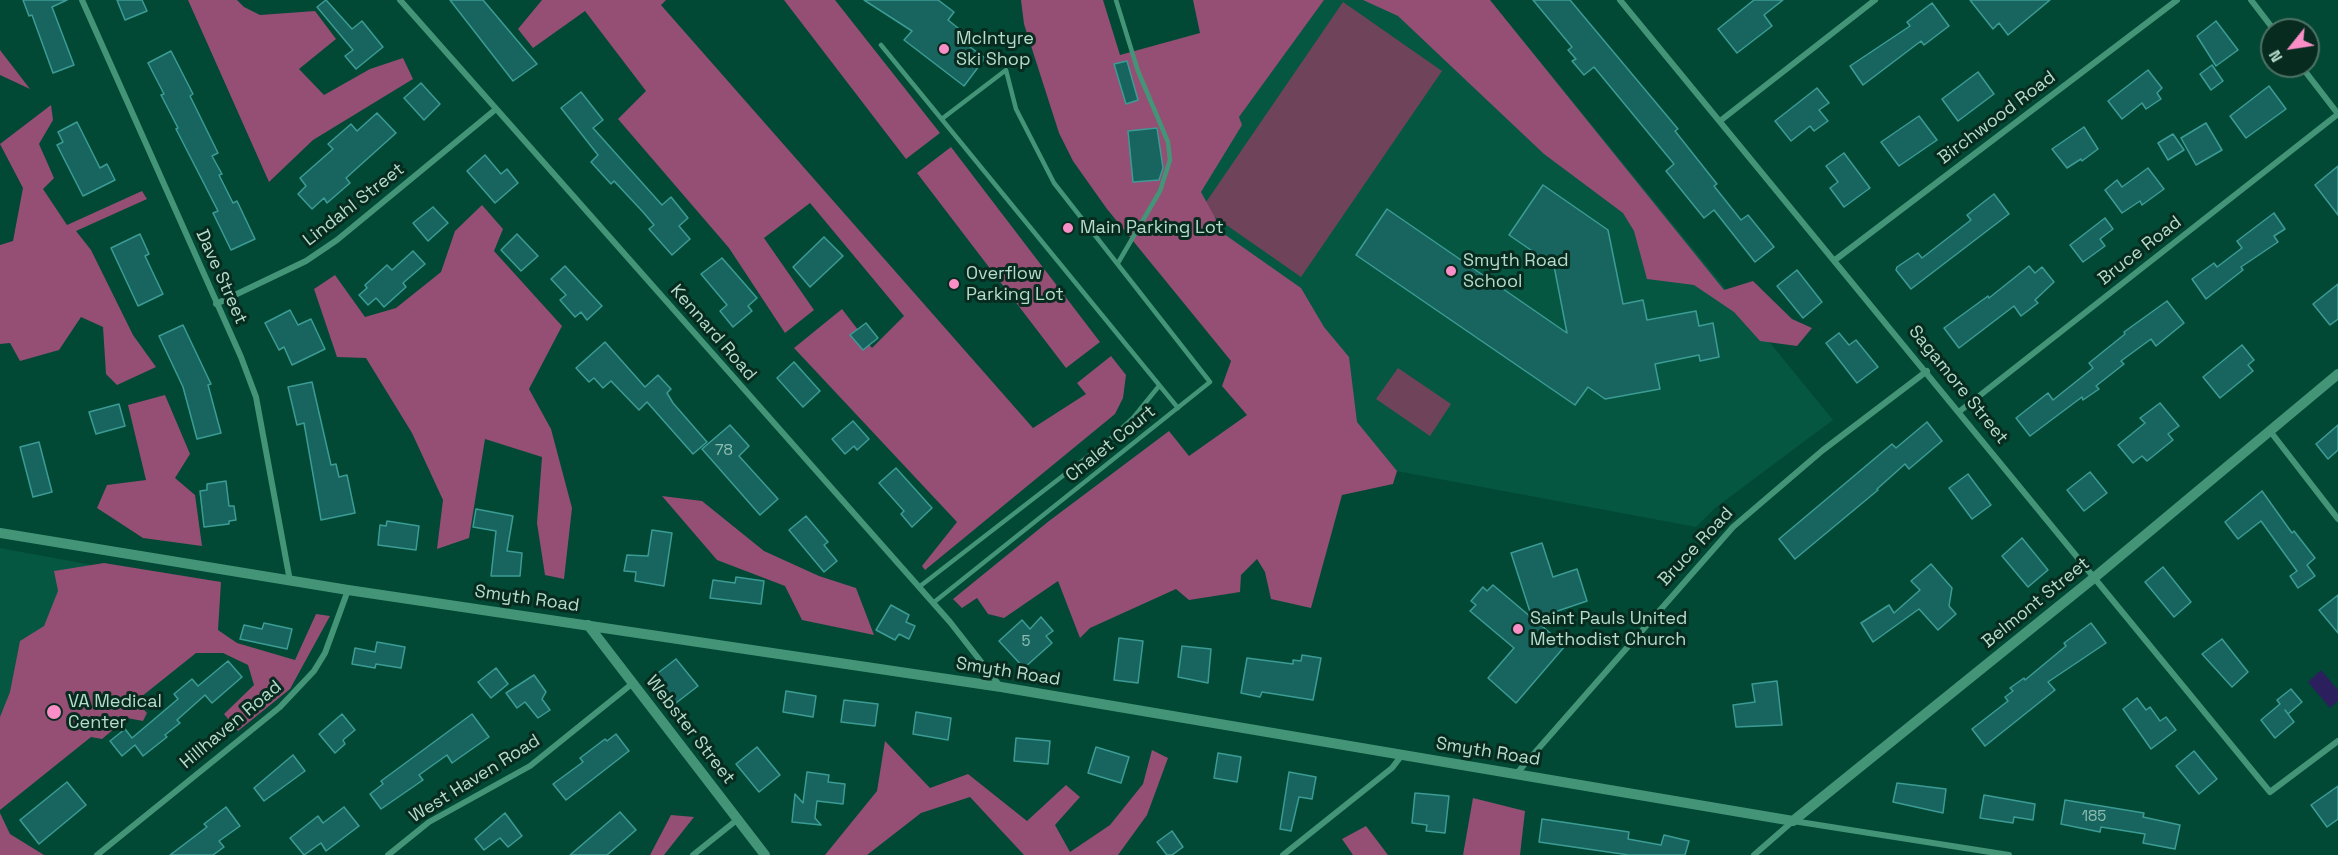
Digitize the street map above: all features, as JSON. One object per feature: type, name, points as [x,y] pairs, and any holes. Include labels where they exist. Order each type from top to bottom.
[{"type":"street","name":"Dave Street","points":[[82,0],[256,397],[290,581]]},
{"type":"street","name":"Kennard Road","points":[[400,0],[920,587],[1001,687]]},
{"type":"street","name":"Sagamore Street","points":[[1620,0],[1960,411],[2270,792],[2338,741]]},
{"type":"street","points":[[1720,121],[1875,0]]},
{"type":"street","name":"Birchwood Road","points":[[1835,260],[2177,0]]},
{"type":"street","points":[[2251,0],[2265,18]]},
{"type":"street","points":[[2310,78],[2338,114]]},
{"type":"street","name":"Lindahl Street","points":[[216,304],[306,261],[337,240],[496,109]]},
{"type":"street","name":"Bruce Road","points":[[1960,411],[2338,114]]},
{"type":"street","name":"Bruce Road","points":[[1516,773],[1733,527],[1823,450],[1927,371]]},
{"type":"street","name":"Belmont Street","points":[[1754,855],[2095,577],[2338,374]]},
{"type":"street","points":[[2270,431],[2338,519]]},
{"type":"street","name":"Smyth Road","points":[[0,533],[348,590],[1001,687],[1793,821],[2009,855]]},
{"type":"street","name":"Hillhaven Road","points":[[97,855],[280,707],[314,671],[325,653],[348,590]]},
{"type":"street","name":"Webster Street","points":[[588,625],[765,855]]},
{"type":"street","name":"West Haven Road","points":[[388,855],[429,822],[530,766],[633,683]]},
{"type":"street","points":[[1283,855],[1392,768],[1402,755]]},
{"type":"street","points":[[693,855],[738,819]]},
{"type":"lane","points":[[1116,0],[1138,71],[1168,142],[1170,160],[1160,191],[1118,263]]},
{"type":"lane","points":[[881,45],[943,118],[1159,386]]},
{"type":"lane","points":[[943,118],[1006,70],[1016,109],[1054,183],[1210,382],[1178,408]]},
{"type":"lane","name":"Chalet Court","points":[[920,587],[1108,441],[1133,418],[1159,386],[1178,408],[933,603]]},
{"type":"shaded area","points":[[188,0],[237,0],[244,7],[260,15],[315,11],[336,39],[299,69],[324,95],[370,69],[403,58],[413,79],[313,140],[269,182]]},
{"type":"shaded area","points":[[542,0],[666,0],[661,5],[1033,428],[1086,394],[1077,383],[1111,356],[1126,375],[1123,398],[1115,414],[925,570],[922,566],[957,522],[794,348],[842,309],[872,348],[904,316],[810,203],[764,238],[814,310],[785,333],[729,248],[618,119],[646,91],[585,11],[533,48],[518,29]]},
{"type":"shaded area","points":[[784,0],[835,0],[940,133],[906,159]]},
{"type":"shaded area","points":[[1021,0],[1103,0],[1120,55],[1200,33],[1193,0],[1324,0],[1239,117],[1242,125],[1201,192],[1224,234],[1301,288],[1324,327],[1349,357],[1357,422],[1397,471],[1393,484],[1342,495],[1311,608],[1271,599],[1265,572],[1257,559],[1241,575],[1240,592],[1189,600],[1176,589],[1090,628],[1080,638],[1058,581],[1004,618],[988,614],[977,598],[962,608],[953,599],[1049,521],[1169,431],[1189,456],[1247,415],[1222,386],[1231,361],[1107,209],[1073,161],[1059,133],[1024,24]]},
{"type":"shaded area","name":"Smyth Road School","points":[[1324,0],[1490,0],[1833,420],[1715,508],[1696,527],[1327,458],[1161,224]]},
{"type":"shaded area","points":[[1363,0],[1490,0],[1724,290],[1753,281],[1792,319],[1812,328],[1797,346],[1760,341],[1734,312],[1694,285],[1647,279],[1634,231],[1623,213],[1544,154],[1398,16]]},
{"type":"shaded area","points":[[1343,2],[1442,71],[1301,277],[1202,208]]},
{"type":"shaded area","points":[[0,50],[30,89],[0,75]]},
{"type":"shaded area","points":[[51,105],[53,120],[39,144],[54,178],[43,189],[67,225],[142,191],[147,199],[76,231],[91,250],[133,335],[156,367],[117,385],[106,374],[103,327],[81,317],[59,350],[20,361],[10,343],[0,344],[0,245],[13,241],[23,188],[0,144]]},
{"type":"shaded area","points":[[951,147],[1100,342],[1066,368],[917,173]]},
{"type":"shaded area","points":[[482,205],[503,229],[494,251],[562,326],[529,389],[551,429],[572,508],[564,579],[545,575],[537,523],[542,457],[485,439],[469,538],[437,549],[443,500],[412,433],[366,358],[337,357],[314,289],[335,275],[365,317],[396,308],[441,272],[455,231]]},
{"type":"shaded area","points":[[1398,368],[1451,404],[1430,436],[1376,399]]},
{"type":"shaded area","points":[[165,395],[190,454],[175,478],[195,495],[202,546],[143,538],[97,508],[107,485],[146,480],[128,405]]},
{"type":"shaded area","points":[[662,496],[702,501],[764,551],[819,576],[856,588],[874,635],[802,620],[785,586],[717,560]]},
{"type":"shaded area","name":"VA Medical Center","points":[[0,548],[200,585],[0,798]]},
{"type":"shaded area","name":"VA Medical Center","points":[[104,563],[221,582],[218,630],[237,643],[295,660],[316,614],[330,616],[290,689],[238,731],[224,714],[254,685],[248,665],[223,653],[196,653],[136,701],[147,713],[143,721],[127,718],[102,739],[91,737],[0,810],[0,717],[10,692],[20,641],[44,626],[58,591],[54,571]]},
{"type":"shaded area","points":[[2321,670],[2338,690],[2338,701],[2330,708],[2308,682]]},
{"type":"shaded area","points":[[885,741],[930,788],[968,774],[1027,821],[1066,785],[1080,797],[1055,825],[1070,852],[1110,825],[1143,784],[1152,750],[1168,758],[1147,815],[1118,855],[1024,855],[970,797],[921,813],[867,855],[825,855],[877,791]]},
{"type":"shaded area","points":[[1473,798],[1525,811],[1520,855],[1463,855]]},
{"type":"shaded area","points":[[0,813],[10,834],[44,855],[0,855]]},
{"type":"shaded area","points":[[671,815],[694,817],[664,855],[650,855]]},
{"type":"shaded area","points":[[1366,826],[1388,855],[1353,855],[1342,839]]},
{"type":"building","points":[[23,0],[67,0],[52,7],[74,65],[53,73],[32,15],[29,16]]},
{"type":"building","points":[[117,0],[142,0],[147,11],[125,20]]},
{"type":"building","points":[[326,0],[352,29],[362,21],[383,47],[356,69],[345,56],[353,50],[317,7]]},
{"type":"building","points":[[450,0],[483,0],[537,64],[513,81]]},
{"type":"building","name":"McIntyre Ski Shop","points":[[864,0],[938,0],[954,12],[948,20],[963,32],[958,38],[985,58],[964,86],[904,40],[912,31]]},
{"type":"building","points":[[1533,0],[1570,0],[1678,129],[1675,131],[1717,184],[1714,186],[1741,220],[1748,215],[1774,247],[1755,262],[1714,210],[1704,218],[1666,171],[1674,164],[1594,67],[1584,75],[1572,61],[1576,59],[1568,50],[1572,47]]},
{"type":"building","points":[[1754,0],[1783,0],[1764,15],[1772,26],[1737,53],[1718,29]]},
{"type":"building","points":[[1970,0],[2050,0],[2008,35],[1999,23],[1993,29]]},
{"type":"building","points":[[1932,3],[1949,26],[1924,45],[1921,41],[1863,85],[1850,66],[1910,26],[1907,22]]},
{"type":"building","points":[[2216,21],[2238,50],[2216,66],[2197,36]]},
{"type":"building","points":[[171,51],[193,94],[190,96],[218,153],[212,156],[222,174],[219,175],[233,203],[237,201],[255,239],[231,250],[213,213],[218,211],[176,129],[178,128],[161,95],[164,94],[148,63]]},
{"type":"building","points":[[1127,61],[1138,100],[1126,104],[1114,64]]},
{"type":"building","points":[[2212,65],[2223,81],[2211,90],[2200,74]]},
{"type":"building","points":[[2148,70],[2162,88],[2157,93],[2161,99],[2146,109],[2142,103],[2122,119],[2108,101]]},
{"type":"building","points":[[1978,72],[1994,94],[1958,121],[1942,99]]},
{"type":"building","points":[[421,83],[440,104],[424,120],[404,98]]},
{"type":"building","points":[[2269,86],[2286,109],[2246,138],[2230,116]]},
{"type":"building","points":[[1817,88],[1829,103],[1819,110],[1828,121],[1814,131],[1810,126],[1791,141],[1775,121]]},
{"type":"building","points":[[581,92],[603,120],[593,128],[662,205],[671,197],[688,218],[679,226],[690,239],[672,255],[649,229],[654,225],[643,212],[614,181],[611,184],[591,162],[598,155],[561,108]]},
{"type":"building","points":[[377,113],[396,133],[346,178],[350,183],[327,203],[324,198],[312,209],[298,194],[306,186],[300,178],[333,149],[328,144],[351,124],[357,131]]},
{"type":"building","points":[[1919,116],[1937,140],[1899,166],[1881,142]]},
{"type":"building","points":[[77,122],[100,168],[107,164],[115,180],[83,196],[57,145],[63,142],[58,132]]},
{"type":"building","points":[[2206,123],[2222,150],[2196,165],[2181,138]]},
{"type":"building","points":[[2084,127],[2098,149],[2082,161],[2081,159],[2067,168],[2052,149]]},
{"type":"building","points":[[1157,128],[1163,168],[1159,180],[1133,182],[1128,131]]},
{"type":"building","points":[[2173,134],[2184,150],[2168,160],[2158,143]]},
{"type":"building","points":[[1844,153],[1870,188],[1844,207],[1830,188],[1838,182],[1826,166]]},
{"type":"building","points":[[485,155],[501,174],[507,169],[518,183],[495,203],[467,171]]},
{"type":"building","points":[[2338,166],[2338,215],[2315,185]]},
{"type":"building","points":[[2148,168],[2164,189],[2142,205],[2140,201],[2122,213],[2105,190],[2117,180],[2122,187]]},
{"type":"building","points":[[1543,185],[1608,230],[1623,304],[1643,300],[1647,320],[1696,311],[1699,326],[1713,323],[1719,357],[1700,361],[1699,355],[1655,364],[1660,389],[1605,399],[1588,387],[1575,405],[1356,255],[1387,209],[1567,333],[1554,266],[1509,235]]},
{"type":"building","points":[[1994,194],[2009,214],[1911,289],[1896,270],[1897,267],[1918,253],[1922,258],[1971,220],[1967,215]]},
{"type":"building","points":[[433,207],[448,223],[428,241],[413,223]]},
{"type":"building","points":[[2274,213],[2285,229],[2274,236],[2278,242],[2241,267],[2243,270],[2206,299],[2192,279],[2214,263],[2217,267],[2242,248],[2237,241]]},
{"type":"building","points":[[2105,218],[2113,229],[2100,239],[2105,246],[2083,262],[2070,245]]},
{"type":"building","points":[[140,234],[149,254],[145,256],[163,294],[138,306],[111,248]]},
{"type":"building","points":[[517,234],[538,256],[521,271],[501,250]]},
{"type":"building","points":[[824,237],[843,256],[810,287],[793,267]]},
{"type":"building","points":[[413,251],[425,264],[403,283],[406,287],[384,307],[376,298],[368,305],[359,295],[367,288],[365,285],[387,265],[392,270]]},
{"type":"building","points":[[722,258],[757,298],[748,306],[752,311],[733,327],[720,311],[727,305],[701,274]]},
{"type":"building","points":[[565,266],[602,306],[587,320],[581,312],[575,317],[560,300],[566,295],[551,279]]},
{"type":"building","points":[[2029,266],[2035,273],[2042,267],[2054,282],[2035,300],[2038,303],[2021,316],[2014,306],[1959,348],[1944,328],[1988,296],[1989,298]]},
{"type":"building","points":[[1797,270],[1822,302],[1803,318],[1777,286]]},
{"type":"building","points":[[2338,284],[2338,319],[2330,325],[2313,304]]},
{"type":"building","points":[[2167,301],[2184,323],[2156,346],[2151,339],[2121,361],[2124,364],[2096,386],[2099,389],[2083,400],[2082,397],[2030,436],[2016,418],[2048,393],[2053,400],[2093,368],[2089,363],[2125,334],[2124,332]]},
{"type":"building","points":[[290,310],[298,325],[311,319],[325,349],[292,365],[284,347],[279,350],[265,323]]},
{"type":"building","points":[[866,323],[878,338],[863,350],[850,335]]},
{"type":"building","points":[[183,325],[211,384],[208,385],[221,433],[197,439],[183,387],[159,336]]},
{"type":"building","points":[[1839,333],[1849,345],[1856,340],[1878,367],[1857,383],[1826,343]]},
{"type":"building","points":[[605,342],[645,387],[658,375],[671,389],[667,393],[673,403],[707,442],[693,454],[647,402],[639,410],[611,381],[603,388],[594,378],[589,382],[576,368]]},
{"type":"building","points":[[2242,345],[2254,360],[2248,365],[2253,371],[2220,398],[2203,377]]},
{"type":"building","points":[[794,362],[820,391],[803,407],[777,378]]},
{"type":"building","points":[[312,382],[331,465],[336,464],[339,477],[347,475],[355,513],[321,520],[304,423],[297,425],[288,387]]},
{"type":"building","points":[[2160,403],[2179,426],[2168,434],[2173,440],[2147,461],[2142,456],[2133,463],[2118,445],[2145,423],[2140,418]]},
{"type":"building","points":[[119,404],[125,426],[96,434],[89,412]]},
{"type":"building","points":[[853,421],[869,439],[857,450],[854,446],[845,454],[832,439]]},
{"type":"building","points":[[1927,422],[1942,441],[1909,469],[1905,464],[1878,490],[1795,559],[1779,539],[1892,444],[1896,448]]},
{"type":"building","points":[[730,425],[749,446],[739,456],[778,499],[760,515],[702,449]]},
{"type":"building","points":[[2338,425],[2338,450],[2328,459],[2316,444]]},
{"type":"building","points":[[39,442],[52,492],[33,497],[20,447]]},
{"type":"building","points":[[896,468],[932,508],[912,527],[901,514],[904,511],[879,483]]},
{"type":"building","points":[[2090,472],[2107,493],[2084,511],[2067,490]]},
{"type":"building","points":[[1968,474],[1991,505],[1972,519],[1949,488]]},
{"type":"building","points":[[226,481],[229,506],[234,506],[236,520],[229,521],[229,524],[204,527],[200,491],[207,490],[207,484]]},
{"type":"building","points":[[2262,491],[2292,533],[2294,531],[2315,558],[2307,565],[2315,576],[2298,588],[2290,576],[2297,571],[2261,521],[2238,539],[2225,522]]},
{"type":"building","points":[[476,509],[513,516],[507,551],[522,553],[520,576],[491,576],[496,531],[473,527]]},
{"type":"building","points":[[806,516],[828,542],[824,545],[837,561],[824,572],[789,530]]},
{"type":"building","points":[[387,521],[419,526],[416,550],[378,545],[380,525],[386,526]]},
{"type":"building","points":[[652,530],[672,533],[664,586],[635,581],[636,572],[624,571],[627,555],[648,556]]},
{"type":"building","points":[[2022,538],[2048,570],[2028,587],[2002,556]]},
{"type":"building","name":"Saint Pauls United Methodist Church","points":[[1542,543],[1553,577],[1577,569],[1587,601],[1534,619],[1565,646],[1516,703],[1488,678],[1514,648],[1470,611],[1476,605],[1471,601],[1483,587],[1487,591],[1493,585],[1532,618],[1511,553]]},
{"type":"building","points":[[1931,564],[1952,588],[1949,606],[1956,614],[1938,630],[1919,609],[1873,642],[1861,623],[1889,605],[1894,613],[1920,590],[1911,581]]},
{"type":"building","points":[[2163,567],[2191,602],[2174,617],[2145,582]]},
{"type":"building","points":[[736,577],[764,581],[761,604],[710,598],[713,580],[735,583]]},
{"type":"building","points":[[2338,595],[2338,633],[2319,610]]},
{"type":"building","points":[[891,605],[909,615],[906,622],[915,626],[909,639],[899,634],[895,640],[876,630]]},
{"type":"building","points":[[1041,617],[1053,631],[1046,636],[1052,643],[1024,668],[999,641],[1022,620],[1030,629]]},
{"type":"building","points":[[264,623],[292,629],[287,649],[240,639],[244,625],[262,629]]},
{"type":"building","points":[[2091,623],[2106,643],[2048,682],[2055,690],[1985,746],[1972,729],[2008,701],[2005,697],[2013,691],[2010,688],[2024,678],[2025,680],[2066,646],[2064,643]]},
{"type":"building","points":[[1119,638],[1143,641],[1138,683],[1114,680]]},
{"type":"building","points":[[2222,639],[2248,672],[2232,687],[2202,654]]},
{"type":"building","points":[[377,642],[405,647],[401,668],[376,664],[375,668],[352,664],[355,648],[375,652]]},
{"type":"building","points":[[1182,646],[1211,649],[1208,683],[1178,677]]},
{"type":"building","points":[[1302,655],[1321,658],[1313,700],[1262,692],[1260,697],[1241,693],[1247,658],[1293,664],[1293,660],[1301,661]]},
{"type":"building","points":[[676,659],[698,686],[676,703],[654,676]]},
{"type":"building","points":[[228,661],[242,677],[212,703],[205,695],[177,720],[180,723],[165,735],[167,737],[143,756],[135,745],[122,756],[110,741],[125,729],[132,738],[178,699],[174,694],[192,679],[198,686]]},
{"type":"building","points":[[496,668],[508,684],[491,698],[478,682]]},
{"type":"building","points":[[534,675],[546,692],[542,699],[550,710],[538,718],[525,702],[517,708],[506,693]]},
{"type":"building","points":[[1777,681],[1782,725],[1736,727],[1733,705],[1755,702],[1752,684]]},
{"type":"building","points":[[2291,689],[2302,702],[2288,714],[2294,722],[2275,738],[2261,720],[2280,704],[2277,700]]},
{"type":"building","points":[[786,691],[816,696],[813,717],[783,712]]},
{"type":"building","points":[[2137,698],[2146,710],[2150,707],[2160,721],[2166,717],[2176,730],[2151,749],[2123,709]]},
{"type":"building","points":[[844,700],[878,704],[875,726],[841,722]]},
{"type":"building","points":[[916,712],[951,718],[948,740],[913,734]]},
{"type":"building","points":[[342,714],[355,730],[343,740],[345,744],[335,753],[319,734]]},
{"type":"building","points":[[472,714],[489,737],[452,763],[447,755],[419,775],[423,780],[381,809],[370,794],[383,784],[381,781]]},
{"type":"building","points":[[616,734],[629,751],[566,800],[553,784],[583,762],[580,758],[605,739],[607,741]]},
{"type":"building","points":[[1016,738],[1050,741],[1048,764],[1014,761]]},
{"type":"building","points":[[757,747],[780,775],[759,792],[736,764]]},
{"type":"building","points":[[1096,747],[1129,757],[1121,783],[1088,773]]},
{"type":"building","points":[[2194,751],[2217,779],[2199,794],[2176,766]]},
{"type":"building","points":[[1218,753],[1241,757],[1237,782],[1214,778]]},
{"type":"building","points":[[293,755],[305,771],[264,801],[254,788]]},
{"type":"building","points":[[807,772],[829,775],[828,782],[845,784],[843,804],[817,801],[815,818],[821,825],[792,822],[795,794],[803,803]]},
{"type":"building","points":[[1289,772],[1316,777],[1312,799],[1299,797],[1291,831],[1280,829]]},
{"type":"building","points":[[67,782],[86,805],[39,844],[20,820]]},
{"type":"building","points":[[1897,783],[1946,789],[1943,813],[1893,802]]},
{"type":"building","points":[[2338,786],[2338,819],[2327,827],[2311,805]]},
{"type":"building","points":[[1415,793],[1449,796],[1445,833],[1426,831],[1427,825],[1412,823]]},
{"type":"building","points":[[1984,795],[2035,804],[2033,820],[2014,817],[2013,823],[1980,818]]},
{"type":"building","points":[[2065,800],[2144,813],[2143,817],[2180,825],[2175,849],[2143,843],[2145,834],[2101,827],[2100,832],[2061,824]]},
{"type":"building","points":[[226,807],[240,826],[219,841],[224,847],[213,855],[170,855],[207,827],[204,824]]},
{"type":"building","points":[[344,807],[359,826],[326,851],[321,843],[304,855],[290,838],[318,816],[323,823]]},
{"type":"building","points":[[620,812],[636,830],[607,855],[570,855]]},
{"type":"building","points":[[505,813],[522,836],[508,847],[500,838],[484,850],[475,839]]},
{"type":"building","points":[[1542,819],[1629,832],[1628,839],[1661,845],[1664,835],[1689,841],[1685,855],[1629,855],[1539,842]]},
{"type":"building","points":[[1172,831],[1183,847],[1172,855],[1167,855],[1157,842]]},
{"type":"place","name":"McIntyre Ski Shop","points":[[944,49]]},
{"type":"place","name":"Main Parking Lot","points":[[1068,228]]},
{"type":"place","name":"Smyth Road School","points":[[1451,271]]},
{"type":"place","name":"Overflow Parking Lot","points":[[954,284]]},
{"type":"place","name":"Saint Pauls United Methodist Church","points":[[1518,629]]},
{"type":"place","name":"VA Medical Center","points":[[54,712]]}]
